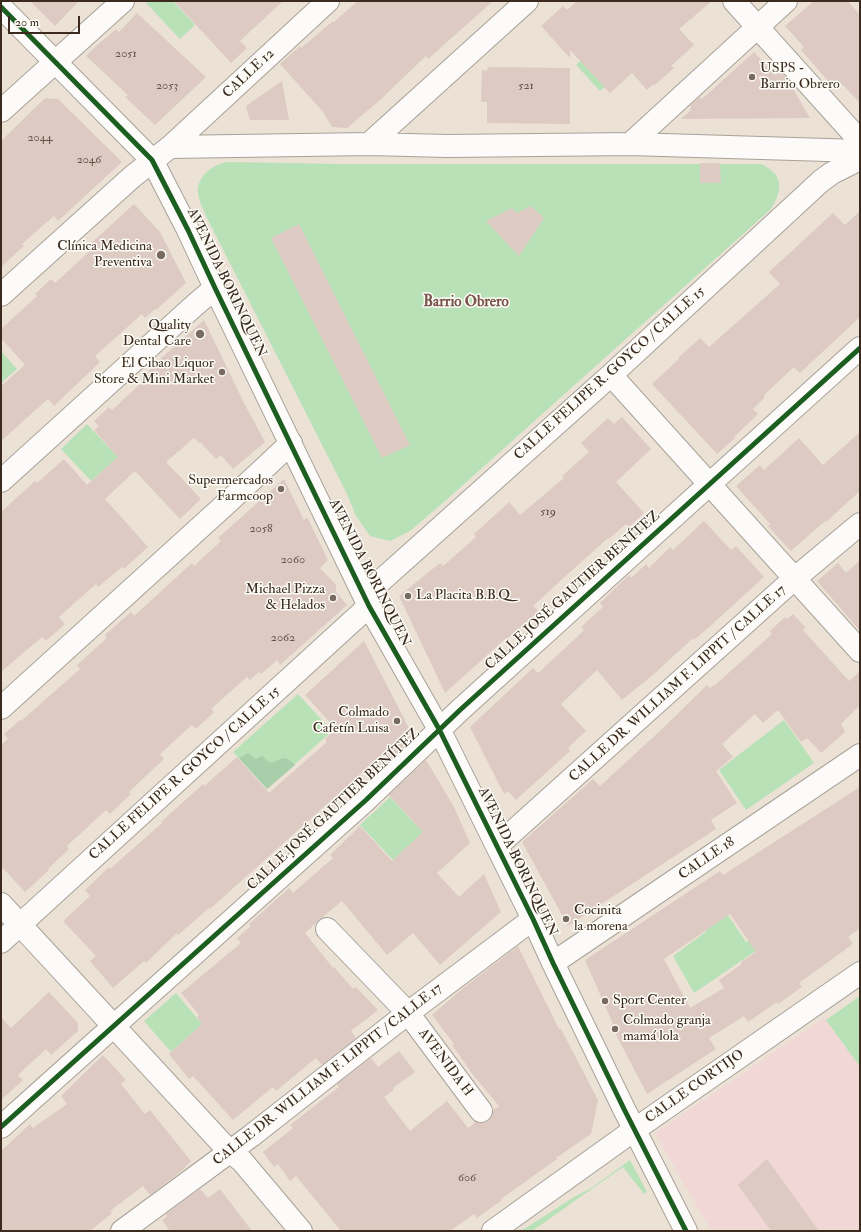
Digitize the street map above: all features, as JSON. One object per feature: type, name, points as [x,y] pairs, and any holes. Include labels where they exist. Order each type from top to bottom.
[{"type":"street","points":[[1,111],[123,1]]},
{"type":"street","name":"CALLE 12","points":[[152,160],[170,146],[328,1]]},
{"type":"street","points":[[369,144],[527,1]]},
{"type":"street","points":[[734,1],[860,141]]},
{"type":"street","points":[[630,144],[786,1]]},
{"type":"street","name":"AVENIDA BORINQUEN","points":[[1,7],[152,160],[188,230],[367,601],[439,730],[533,919],[634,1130],[686,1231]]},
{"type":"street","points":[[170,146],[369,144],[447,146],[630,144],[860,151]]},
{"type":"street","name":"CALLE FELIPE R. GOYCO / CALLE 15","points":[[1,942],[821,181],[832,173],[860,158]]},
{"type":"street","points":[[1,296],[152,160]]},
{"type":"street","points":[[1,481],[184,314],[215,288]]},
{"type":"street","name":"CALLE JOSÉ GAUTIER BENÍTEZ","points":[[1,1127],[360,805],[439,730],[860,348]]},
{"type":"street","points":[[611,375],[794,580],[860,651]]},
{"type":"street","points":[[1,708],[291,443]]},
{"type":"street","name":"CALLE DR. WILLIAM F. LIPPIT / CALLE 17","points":[[497,846],[794,580],[860,524]]},
{"type":"street","name":"CALLE 18","points":[[553,963],[860,755]]},
{"type":"street","points":[[1,904],[229,1151],[242,1161],[301,1231]]},
{"type":"street","name":"CALLE DR. WILLIAM F. LIPPIT / CALLE 17","points":[[122,1231],[251,1136],[408,1013],[533,919]]},
{"type":"street","name":"AVENIDA H","points":[[327,929],[408,1013],[481,1111]]},
{"type":"street","name":"CALLE CORTIJO","points":[[493,1231],[634,1130],[860,973]]},
{"type":"shaded area","points":[[824,1018],[860,1067],[860,1231],[711,1231],[655,1133]]},
{"type":"green space","points":[[149,1],[173,1],[195,25],[180,39],[146,3]]},
{"type":"green space","points":[[600,43],[605,87],[600,91],[576,65]]},
{"type":"green space","points":[[221,163],[343,164],[761,164],[769,168],[774,173],[779,183],[779,189],[778,195],[771,209],[444,502],[410,531],[390,541],[370,536],[356,516],[347,494],[206,216],[198,195],[198,186],[203,176],[207,172]]},
{"type":"green space","points":[[1,351],[17,369],[1,383]]},
{"type":"green space","points":[[87,424],[118,457],[91,481],[61,449]]},
{"type":"green space","points":[[298,694],[332,731],[267,789],[233,752]]},
{"type":"green space","points":[[784,720],[814,763],[746,810],[719,770]]},
{"type":"green space","points":[[248,753],[256,759],[262,756],[272,763],[284,758],[295,765],[267,789],[239,758]]},
{"type":"green space","points":[[390,797],[423,832],[393,860],[360,825]]},
{"type":"green space","points":[[705,881],[746,942],[759,934],[766,944],[694,993],[673,956],[707,931],[684,895]]},
{"type":"green space","points":[[176,993],[202,1024],[171,1052],[144,1021]]},
{"type":"green space","points":[[860,996],[860,1067],[826,1020]]},
{"type":"green space","points":[[630,1160],[647,1192],[644,1194],[623,1167],[532,1231],[521,1231],[574,1197],[593,1187]]},
{"type":"building","points":[[30,1],[79,1],[55,26]]},
{"type":"building","points":[[174,1],[283,1],[240,41],[247,48],[231,63]]},
{"type":"building","points":[[358,1],[493,1],[428,59],[426,56],[380,100],[347,128],[332,127],[323,112],[280,64],[300,46],[301,48]]},
{"type":"building","points":[[577,1],[712,1],[679,29],[694,45],[671,66],[674,68],[647,90],[632,73],[610,93],[570,50],[570,58],[541,26],[563,6],[567,10]]},
{"type":"building","points":[[814,1],[848,1],[860,15],[860,103],[842,84],[836,90],[801,50],[804,47],[785,26]]},
{"type":"building","points":[[137,13],[206,77],[155,125],[125,97],[128,95],[86,56],[116,29],[119,32]]},
{"type":"building","name":"USPS - Barrio Obrero","points":[[754,52],[775,75],[780,70],[788,80],[810,118],[681,119],[690,111],[691,105],[700,97],[702,99]]},
{"type":"building","points":[[488,67],[570,68],[570,124],[487,123],[487,102],[481,102],[482,70],[487,71]]},
{"type":"building","points":[[282,81],[289,120],[250,120],[246,106]]},
{"type":"building","points":[[45,98],[58,99],[122,162],[58,221],[54,216],[22,244],[24,246],[1,267],[1,141]]},
{"type":"building","points":[[700,163],[720,163],[721,183],[700,183]]},
{"type":"building","points":[[134,204],[160,232],[186,283],[145,318],[142,314],[95,356],[100,362],[54,406],[48,399],[1,441],[1,386],[25,365],[1,338],[1,329],[37,296],[35,294],[51,279],[55,283],[91,250],[88,246]]},
{"type":"building","points":[[531,206],[544,218],[519,256],[486,221],[512,208],[517,213]]},
{"type":"building","points":[[860,211],[860,317],[800,373],[794,367],[764,395],[765,397],[753,409],[758,414],[717,454],[652,384],[700,338],[709,347],[780,284],[769,272],[833,213],[845,225]]},
{"type":"building","points":[[299,224],[410,445],[382,458],[271,238]]},
{"type":"building","points":[[204,320],[244,403],[265,442],[233,469],[221,455],[216,459],[200,442],[199,443],[194,438],[166,462],[201,499],[180,519],[135,471],[105,499],[148,547],[124,569],[122,567],[98,587],[96,584],[59,617],[65,624],[46,641],[42,637],[1,672],[1,512],[35,481],[37,483],[64,459],[87,485],[118,457],[94,430],[99,426],[94,421],[109,407],[112,410],[151,374],[148,371],[151,369],[150,368]]},
{"type":"building","points":[[622,417],[651,449],[616,482],[644,513],[629,527],[626,524],[609,539],[608,538],[568,574],[533,606],[539,611],[507,639],[506,638],[445,693],[399,596],[440,563],[443,566],[476,537],[474,534],[509,502],[520,515],[564,478],[562,476],[589,452],[581,443],[608,418],[614,424]]},
{"type":"building","points":[[860,432],[860,491],[791,551],[767,525],[771,525],[736,486],[760,465],[764,470],[799,438],[823,465]]},
{"type":"building","points":[[284,479],[304,520],[307,517],[328,560],[320,568],[336,585],[336,592],[347,605],[280,665],[277,660],[261,674],[259,672],[250,680],[247,677],[211,709],[214,712],[196,729],[192,725],[160,754],[164,759],[129,792],[131,794],[110,814],[106,810],[67,846],[69,849],[25,892],[1,866],[1,745],[8,739],[4,734],[80,669],[77,665],[107,638],[105,635],[131,612],[134,616],[192,563],[194,566],[221,541],[218,538]]},
{"type":"building","points":[[704,521],[731,550],[736,546],[764,577],[707,629],[694,640],[693,638],[654,674],[622,700],[597,670],[561,704],[586,731],[568,748],[570,751],[516,800],[508,791],[504,794],[470,727],[533,668],[538,673],[576,638],[584,630],[581,627],[603,607],[600,603],[629,575],[631,578],[646,564],[649,568],[670,547],[673,550]]},
{"type":"building","points":[[860,560],[860,631],[817,581],[838,563],[846,573]]},
{"type":"building","points":[[793,614],[806,628],[803,630],[849,681],[860,671],[860,705],[841,724],[845,732],[821,753],[807,738],[801,742],[778,710],[763,723],[755,714],[722,744],[733,757],[716,771],[737,803],[711,820],[716,829],[568,926],[522,842],[593,779],[600,786],[707,685],[710,688],[713,685],[714,686],[772,634],[770,631],[785,617],[787,619]]},
{"type":"building","points":[[364,641],[413,737],[372,777],[366,769],[210,909],[209,908],[178,935],[177,933],[146,963],[144,961],[113,988],[90,961],[96,956],[63,921],[90,896],[85,890],[109,867],[110,869],[162,823],[161,822],[203,784],[204,786],[237,757],[269,793],[327,742],[325,739],[336,729],[305,695]]},
{"type":"building","points":[[426,760],[453,805],[470,843],[437,873],[459,897],[484,874],[501,912],[440,965],[413,933],[387,955],[342,901],[305,933],[333,968],[334,967],[353,989],[356,987],[378,1010],[351,1031],[356,1038],[322,1065],[316,1058],[276,1091],[273,1087],[233,1120],[193,1076],[189,1079],[169,1054],[202,1024],[197,1017],[199,1015],[181,993],[241,943],[237,938],[251,926],[249,924],[289,888],[293,893],[333,858],[330,855],[360,826],[392,861],[423,832],[389,795]]},
{"type":"building","points":[[860,787],[860,928],[848,937],[853,944],[799,983],[802,987],[778,1004],[777,1002],[748,1022],[744,1016],[709,1038],[716,1049],[647,1094],[611,1025],[613,1024],[585,960],[720,871],[723,875]],"holes":[[[730,914],[756,952],[719,980],[724,988],[690,1008],[664,959]]]},
{"type":"building","points":[[518,946],[559,1029],[561,1029],[598,1100],[591,1134],[556,1158],[557,1159],[477,1218],[474,1214],[450,1231],[341,1231],[296,1176],[290,1181],[278,1164],[274,1167],[263,1152],[293,1128],[290,1125],[339,1087],[337,1084],[371,1058],[378,1067],[399,1051],[415,1072],[393,1088],[394,1090],[384,1097],[410,1131],[447,1101],[468,1128],[476,1122],[482,1123],[489,1121],[493,1110],[499,1106],[474,1076],[452,1045],[454,1044],[432,1015],[461,990]]},
{"type":"building","points":[[49,992],[78,1023],[78,1031],[51,1055],[46,1049],[18,1075],[23,1080],[1,1100],[1,1017],[11,1028]]},
{"type":"building","points":[[103,1055],[126,1080],[121,1084],[145,1114],[150,1110],[191,1161],[184,1169],[150,1195],[143,1186],[110,1211],[112,1213],[90,1231],[1,1231],[1,1151],[30,1124],[33,1128],[67,1104],[61,1096]]},
{"type":"building","points":[[767,1159],[819,1231],[771,1231],[738,1185]]},
{"type":"building","points":[[200,1189],[208,1198],[220,1189],[252,1231],[170,1231],[162,1220],[167,1216],[166,1214]]},
{"type":"cycle path","points":[[1,7],[152,160],[188,230],[369,606],[439,729],[533,919],[624,1109],[686,1231]]},
{"type":"cycle path","points":[[1,1127],[366,800],[460,710],[860,348]]},
{"type":"place","name":"USPS - Barrio Obrero","points":[[752,77]]},
{"type":"place","name":"Clínica Medicina Preventiva","points":[[161,255]]},
{"type":"place","name":"Quality Dental Care","points":[[200,334]]},
{"type":"place","name":"El Cibao Liquor Store & Mini Market","points":[[222,372]]},
{"type":"place","name":"Supermercados Farmcoop","points":[[281,489]]},
{"type":"place","name":"La Placita B.B.Q","points":[[408,596]]},
{"type":"place","name":"Michael Pizza & Helados","points":[[333,598]]},
{"type":"place","name":"Colmado Cafetín Luisa","points":[[397,721]]},
{"type":"place","name":"Cocinita la morena","points":[[566,919]]},
{"type":"place","name":"Sport Center","points":[[605,1001]]},
{"type":"place","name":"Colmado granja mamá lola","points":[[615,1029]]},
{"type":"district","name":"Barrio Obrero","points":[[466,303]]}]
